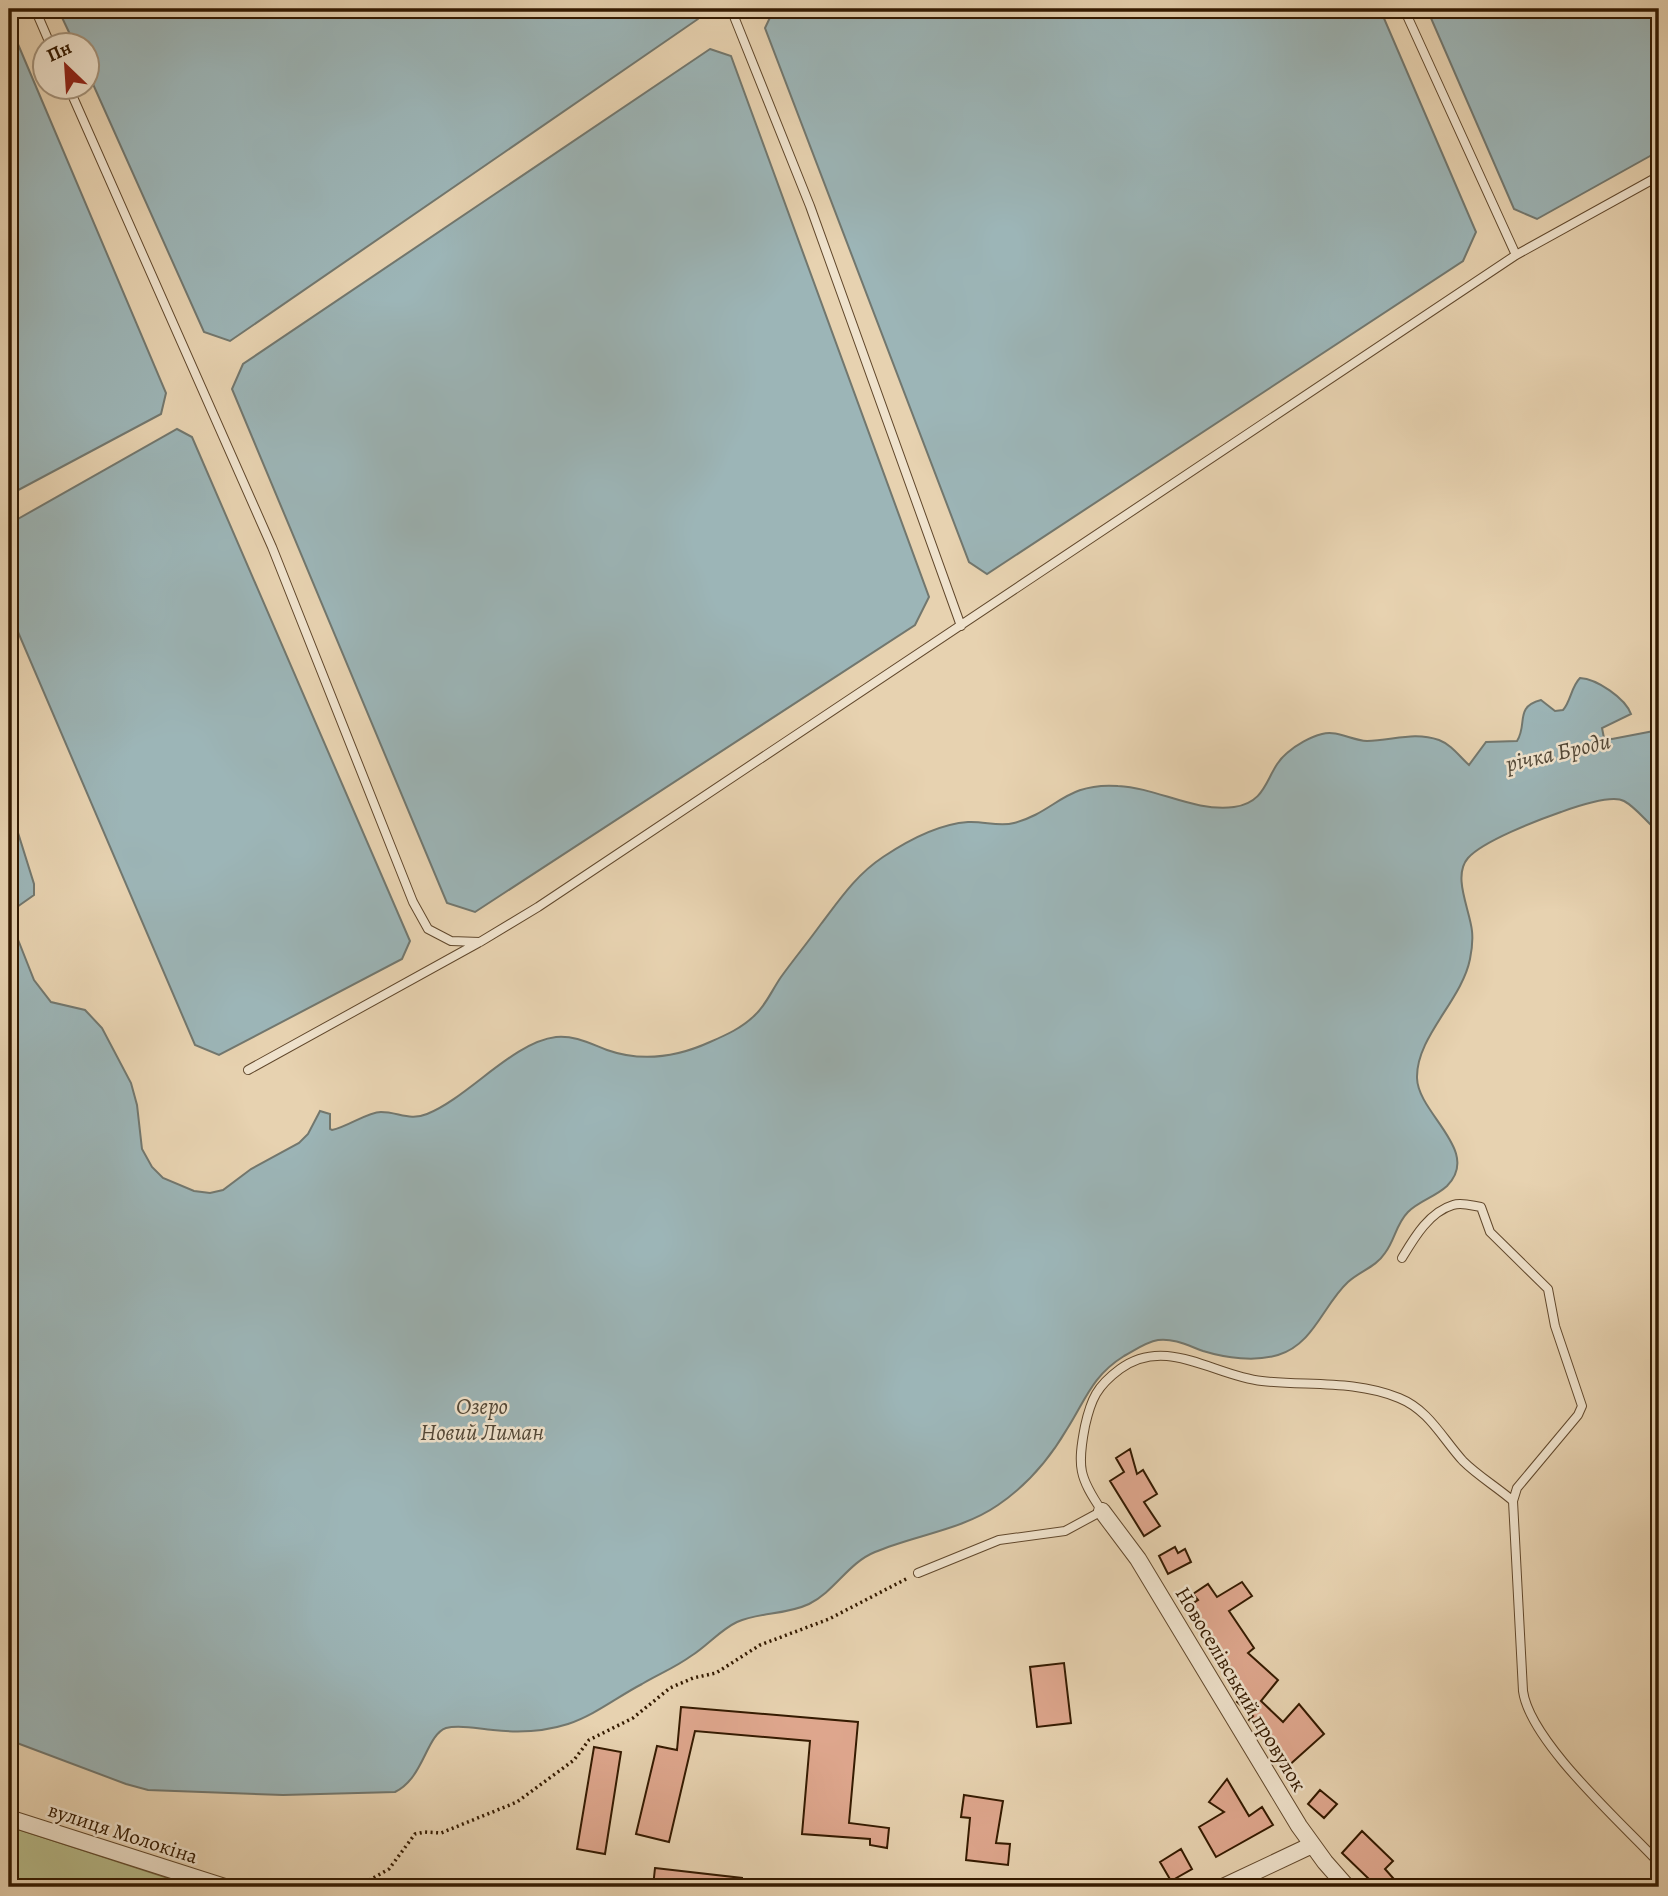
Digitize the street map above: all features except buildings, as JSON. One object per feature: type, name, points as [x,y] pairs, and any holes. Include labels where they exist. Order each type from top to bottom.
[{"type":"street","name":"Новоселівський провулок","points":[[1102,1511],[1138,1559],[1312,1845],[1347,1887]]},
{"type":"street","name":"вулиця Молокіна","points":[[9,1818],[225,1887]]},
{"type":"street","points":[[1223,1887],[1312,1845]]},
{"type":"lane","points":[[34,9],[45,32]]},
{"type":"lane","points":[[731,9],[810,205],[961,626]]},
{"type":"lane","points":[[1404,9],[1516,255]]},
{"type":"lane","points":[[75,102],[272,547],[413,902],[428,929],[451,941],[480,942]]},
{"type":"lane","points":[[248,1070],[480,942],[561,891],[1516,255],[1659,176]]},
{"type":"lane","points":[[1402,1258],[1420,1229],[1448,1207],[1460,1204],[1482,1207],[1490,1232],[1548,1289],[1555,1325],[1582,1406],[1578,1415],[1517,1488],[1513,1501],[1523,1681],[1527,1709],[1576,1776],[1659,1863]]},
{"type":"lane","points":[[918,1573],[999,1539],[1065,1531],[1102,1511],[1085,1485],[1080,1468],[1082,1444],[1091,1405],[1100,1385],[1126,1364],[1159,1355],[1185,1358],[1247,1379],[1348,1385],[1398,1397],[1423,1413],[1464,1462],[1513,1501]]},
{"type":"path","points":[[348,1887],[366,1882],[389,1869],[415,1834],[448,1831],[523,1798],[575,1760],[589,1740],[633,1718],[670,1688],[693,1678],[716,1673],[760,1645],[829,1619],[918,1573]]},
{"type":"green space","points":[[9,1826],[196,1887],[9,1887]]},
{"type":"water","points":[[58,9],[701,9],[698,19],[230,341],[204,332],[101,102],[102,32],[69,32]]},
{"type":"water","points":[[774,9],[1380,9],[1476,232],[1463,261],[987,574],[969,562],[765,28]]},
{"type":"water","points":[[1427,9],[1659,9],[1659,151],[1537,219],[1514,209]]},
{"type":"water","points":[[9,23],[32,77],[32,102],[43,102],[166,393],[161,414],[9,495]]},
{"type":"water","points":[[710,49],[731,56],[929,597],[915,625],[475,912],[447,903],[232,389],[243,364]]},
{"type":"water","points":[[177,429],[192,437],[410,941],[402,959],[219,1055],[195,1045],[9,611],[9,524]]},
{"type":"water","name":"Озеро Новий Лиман","points":[[1580,678],[1610,690],[1631,714],[1602,728],[1604,738],[1612,739],[1659,730],[1659,832],[1624,801],[1602,800],[1575,807],[1498,838],[1475,851],[1463,865],[1463,893],[1472,931],[1470,959],[1458,989],[1424,1048],[1417,1078],[1420,1092],[1453,1146],[1457,1159],[1456,1173],[1447,1186],[1408,1212],[1381,1258],[1339,1291],[1309,1333],[1290,1350],[1278,1355],[1250,1359],[1203,1351],[1170,1340],[1145,1344],[1104,1372],[1045,1461],[1018,1489],[984,1514],[865,1557],[809,1604],[737,1622],[679,1664],[578,1720],[559,1727],[531,1731],[446,1728],[434,1739],[405,1786],[395,1792],[283,1795],[148,1790],[9,1740],[9,804],[34,884],[34,895],[17,907],[13,927],[34,980],[51,1002],[85,1010],[102,1028],[131,1083],[137,1105],[142,1149],[152,1167],[163,1178],[194,1191],[210,1193],[223,1190],[251,1169],[299,1143],[308,1134],[320,1111],[330,1114],[332,1130],[376,1113],[421,1116],[459,1096],[507,1059],[540,1041],[569,1037],[620,1054],[646,1057],[685,1051],[728,1034],[759,1011],[781,977],[835,906],[873,864],[913,839],[935,830],[968,822],[1014,823],[1041,812],[1073,793],[1100,786],[1133,788],[1204,806],[1234,807],[1246,804],[1261,792],[1280,760],[1291,750],[1308,739],[1328,733],[1367,741],[1411,736],[1429,737],[1448,745],[1469,765],[1486,742],[1517,741],[1524,712],[1533,703],[1541,700],[1555,711],[1563,710]]},
{"type":"water label","name":"річка Броди","points":[[1558,752]]}]
